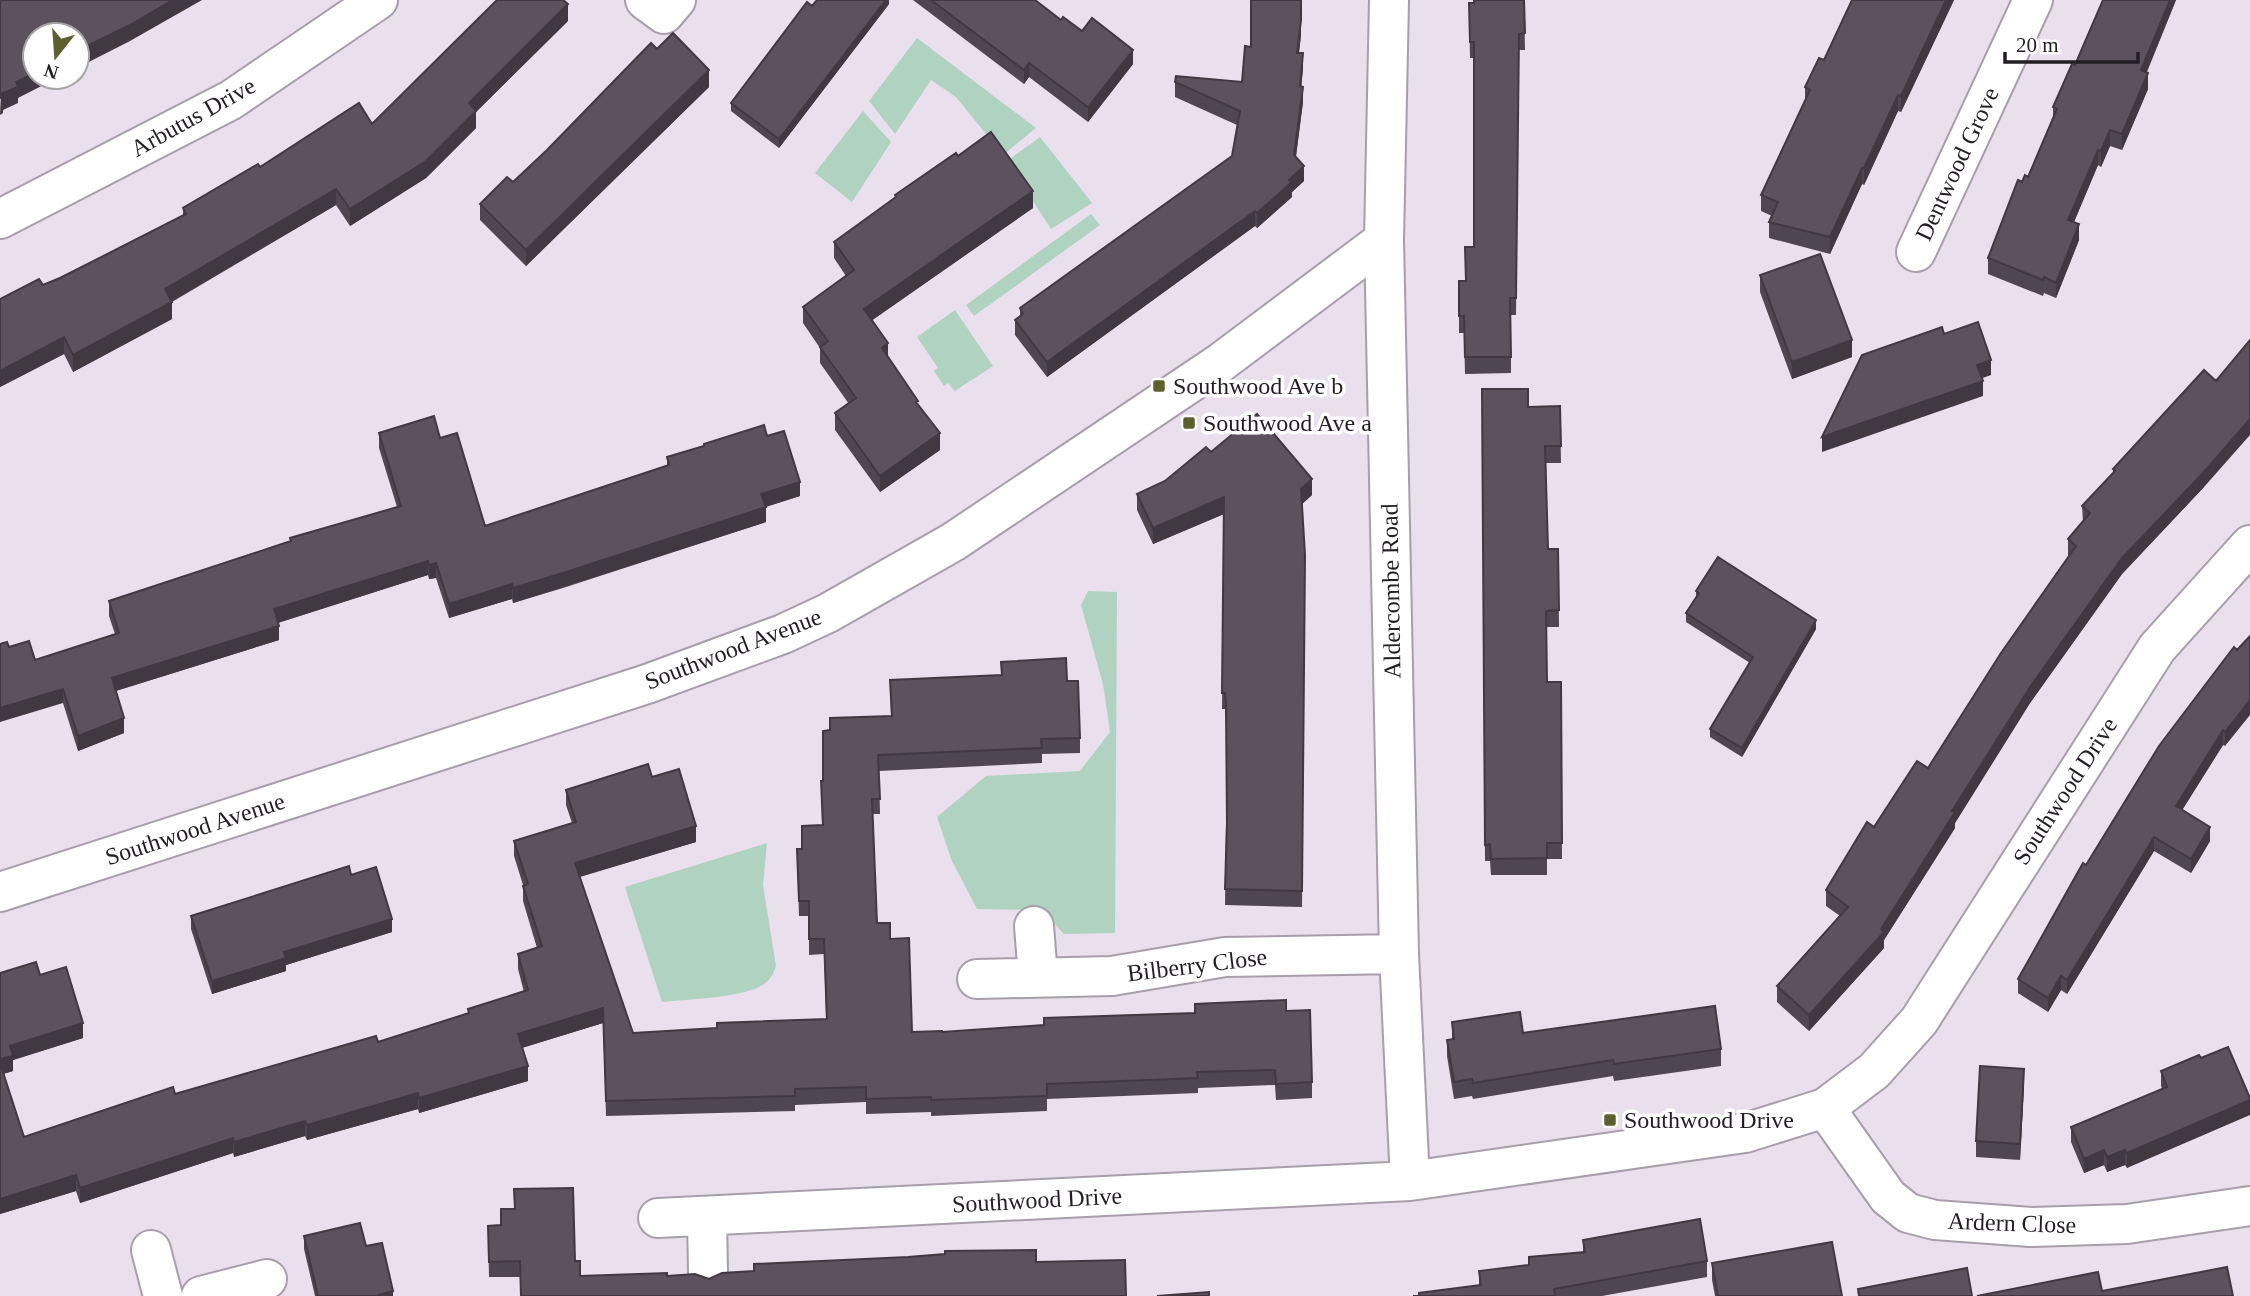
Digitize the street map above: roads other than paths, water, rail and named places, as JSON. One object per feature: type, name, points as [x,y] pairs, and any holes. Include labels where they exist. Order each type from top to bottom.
[{"type":"street","name":"Arbutus Drive","points":[[0,219],[231,100],[378,0]]},
{"type":"street","points":[[645,0],[664,14],[676,0]]},
{"type":"street","name":"Aldercombe Road","points":[[1389,0],[1384,240],[1399,954],[1410,1181]]},
{"type":"street","name":"Dentwood Grove","points":[[1916,252],[2033,0]]},
{"type":"street","name":"Southwood Avenue","points":[[0,892],[635,688],[783,634],[828,613],[953,542],[1220,363],[1384,240]]},
{"type":"street","name":"Southwood Drive","points":[[658,1218],[1410,1181],[1745,1133],[1825,1108],[1874,1071],[1919,1021],[2157,648],[2250,545]]},
{"type":"street","points":[[1034,926],[1038,977]]},
{"type":"street","name":"Bilberry Close","points":[[977,979],[1112,975],[1225,957],[1399,954]]},
{"type":"street","name":"Ardern Close","points":[[1825,1108],[1888,1197],[1908,1213],[1935,1220],[2031,1227],[2127,1224],[2250,1206]]},
{"type":"street","points":[[707,1216],[708,1273]]},
{"type":"street","points":[[151,1250],[163,1296]]},
{"type":"street","points":[[201,1296],[267,1279]]},
{"type":"place","name":"Southwood Ave b","points":[[1159,386]]},
{"type":"place","name":"Southwood Ave a","points":[[1189,423]]},
{"type":"place","name":"Southwood Drive","points":[[1610,1120]]}]
